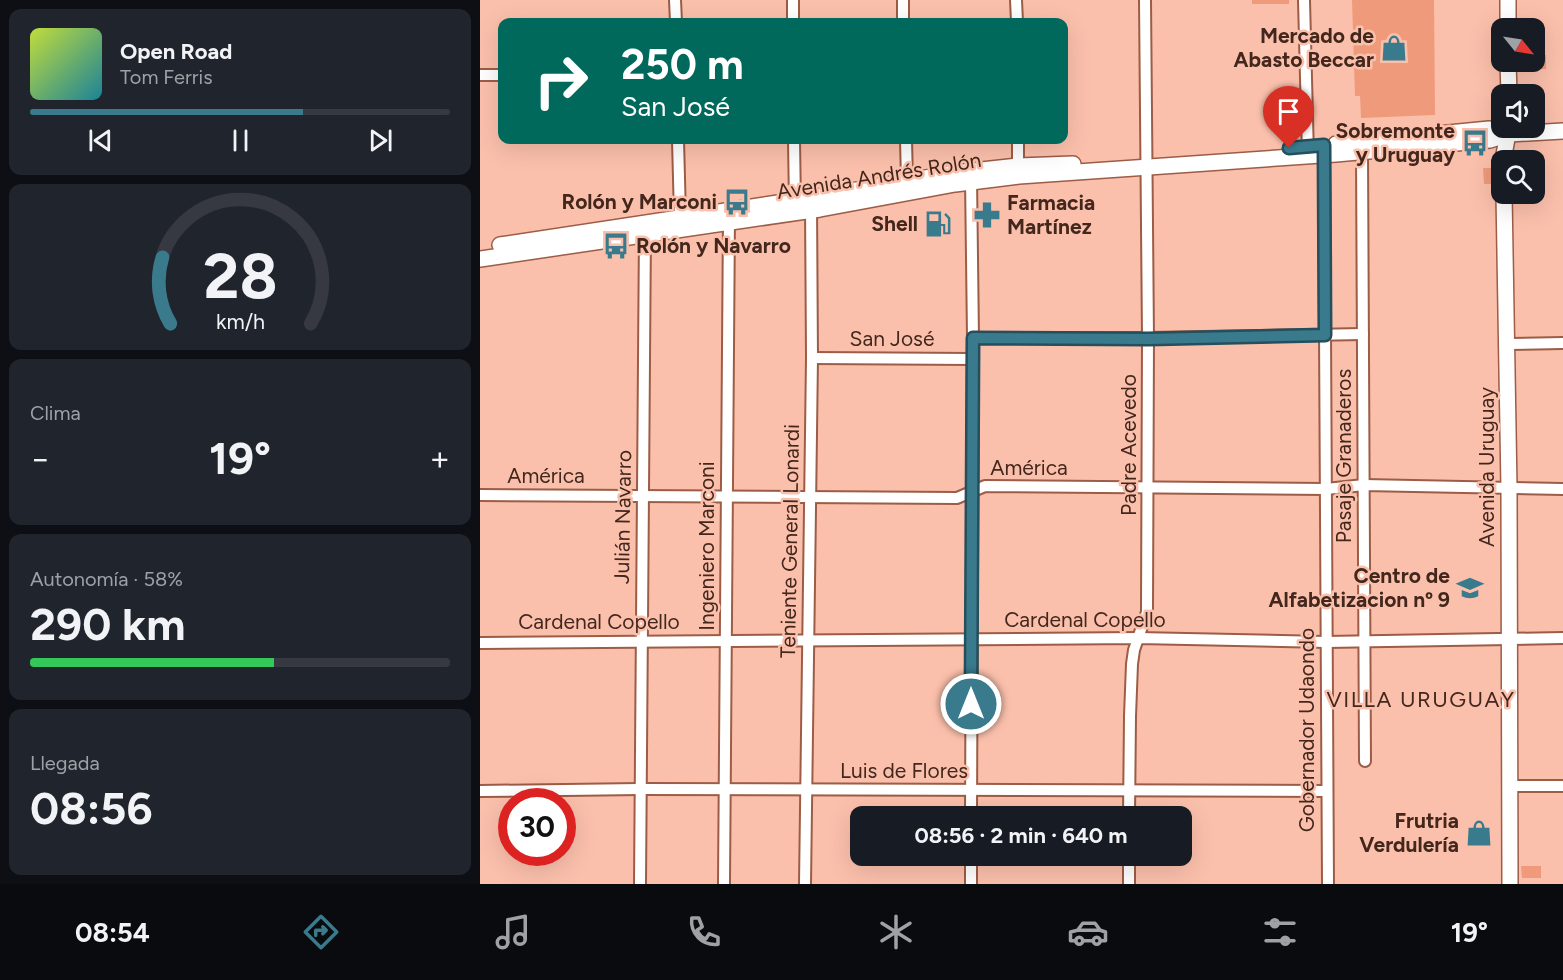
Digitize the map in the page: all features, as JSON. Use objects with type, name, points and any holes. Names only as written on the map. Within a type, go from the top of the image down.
[{"type":"main road","points":[[1508,0],[1508,18]]},
{"type":"main road","name":"Avenida Andrés Rolón","points":[[811,204],[907,180],[1316,150],[1491,129]]},
{"type":"main road","points":[[1545,130],[1563,130]]},
{"type":"main road","name":"Avenida Andrés Rolón","points":[[1316,150],[1362,152],[1494,138]]},
{"type":"main road","name":"Avenida Andrés Rolón","points":[[480,249],[811,204],[971,176]]},
{"type":"main road","name":"Avenida Uruguay","points":[[1504,204],[1508,344],[1510,884]]},
{"type":"main road","name":"Avenida Andrés Rolón","points":[[480,259],[645,228],[680,217],[729,215]]},
{"type":"street","points":[[675,0],[676,18]]},
{"type":"street","points":[[793,0],[793,18]]},
{"type":"street","points":[[903,0],[903,18]]},
{"type":"street","points":[[1016,0],[1017,18]]},
{"type":"street","name":"Padre Acevedo","points":[[1129,806],[1131,674],[1134,650],[1147,612],[1149,488],[1145,0]]},
{"type":"street","name":"Gobernador Udaondo","points":[[1304,0],[1316,150],[1325,335],[1328,884]]},
{"type":"street","points":[[480,75],[498,75]]},
{"type":"street","points":[[678,144],[680,217]]},
{"type":"street","points":[[794,144],[795,206]]},
{"type":"street","points":[[906,144],[907,180]]},
{"type":"street","points":[[1018,144],[1018,171]]},
{"type":"street","name":"Pasaje Granaderos","points":[[1362,152],[1365,761]]},
{"type":"street","points":[[971,176],[973,338],[971,806]]},
{"type":"street","name":"Teniente General Lonardi","points":[[806,884],[812,358],[811,204]]},
{"type":"street","name":"Ingeniero Marconi","points":[[724,884],[729,215]]},
{"type":"street","name":"Julián Navarro","points":[[640,884],[645,228]]},
{"type":"street","points":[[973,338],[1148,339],[1363,334]]},
{"type":"street","points":[[1508,344],[1563,343]]},
{"type":"street","name":"San José","points":[[812,358],[972,359]]},
{"type":"street","name":"América","points":[[480,495],[957,498],[986,486],[1326,489],[1364,485],[1563,489]]},
{"type":"street","name":"Cardenal Copello","points":[[480,643],[1138,638],[1326,642],[1563,638]]},
{"type":"street","points":[[1510,786],[1563,786]]},
{"type":"street","name":"Luis de Flores","points":[[480,791],[640,789],[1327,791]]},
{"type":"street","points":[[971,866],[971,884]]},
{"type":"street","points":[[1129,866],[1129,884]]},
{"type":"building","points":[[1252,0],[1289,0],[1289,4],[1252,4]]},
{"type":"building","name":"Mercado de Abasto Beccar","points":[[1352,0],[1434,0],[1435,115],[1361,118],[1360,96],[1355,96]]},
{"type":"building","points":[[1276,106],[1293,106],[1294,121],[1281,122],[1282,134],[1276,134]]},
{"type":"building","points":[[1483,168],[1491,168],[1491,184],[1484,184]]},
{"type":"building","name":"Frutria Verdulería","points":[[1470,827],[1489,827],[1489,839],[1470,839]]},
{"type":"building","points":[[1521,866],[1541,866],[1541,878],[1522,878]]},
{"type":"place","name":"Mercado de Abasto Beccar","points":[[1394,48]]},
{"type":"place","name":"Sobremonte y Uruguay","points":[[1475,143]]},
{"type":"place","name":"Rolón y Marconi","points":[[737,202]]},
{"type":"place","name":"Farmacia Martínez","points":[[987,215]]},
{"type":"place","name":"Shell","points":[[938,224]]},
{"type":"place","name":"Rolón y Navarro","points":[[616,246]]},
{"type":"place","name":"Centro de Alfabetizacion nº 9","points":[[1470,588]]},
{"type":"place","name":"Frutria Verdulería","points":[[1479,833]]},
{"type":"district","name":"VILLA URUGUAY","points":[[1421,699]]},
{"type":"route","points":[[971,704],[973,338],[1148,339],[1325,335],[1324,145],[1289,148]]}]
